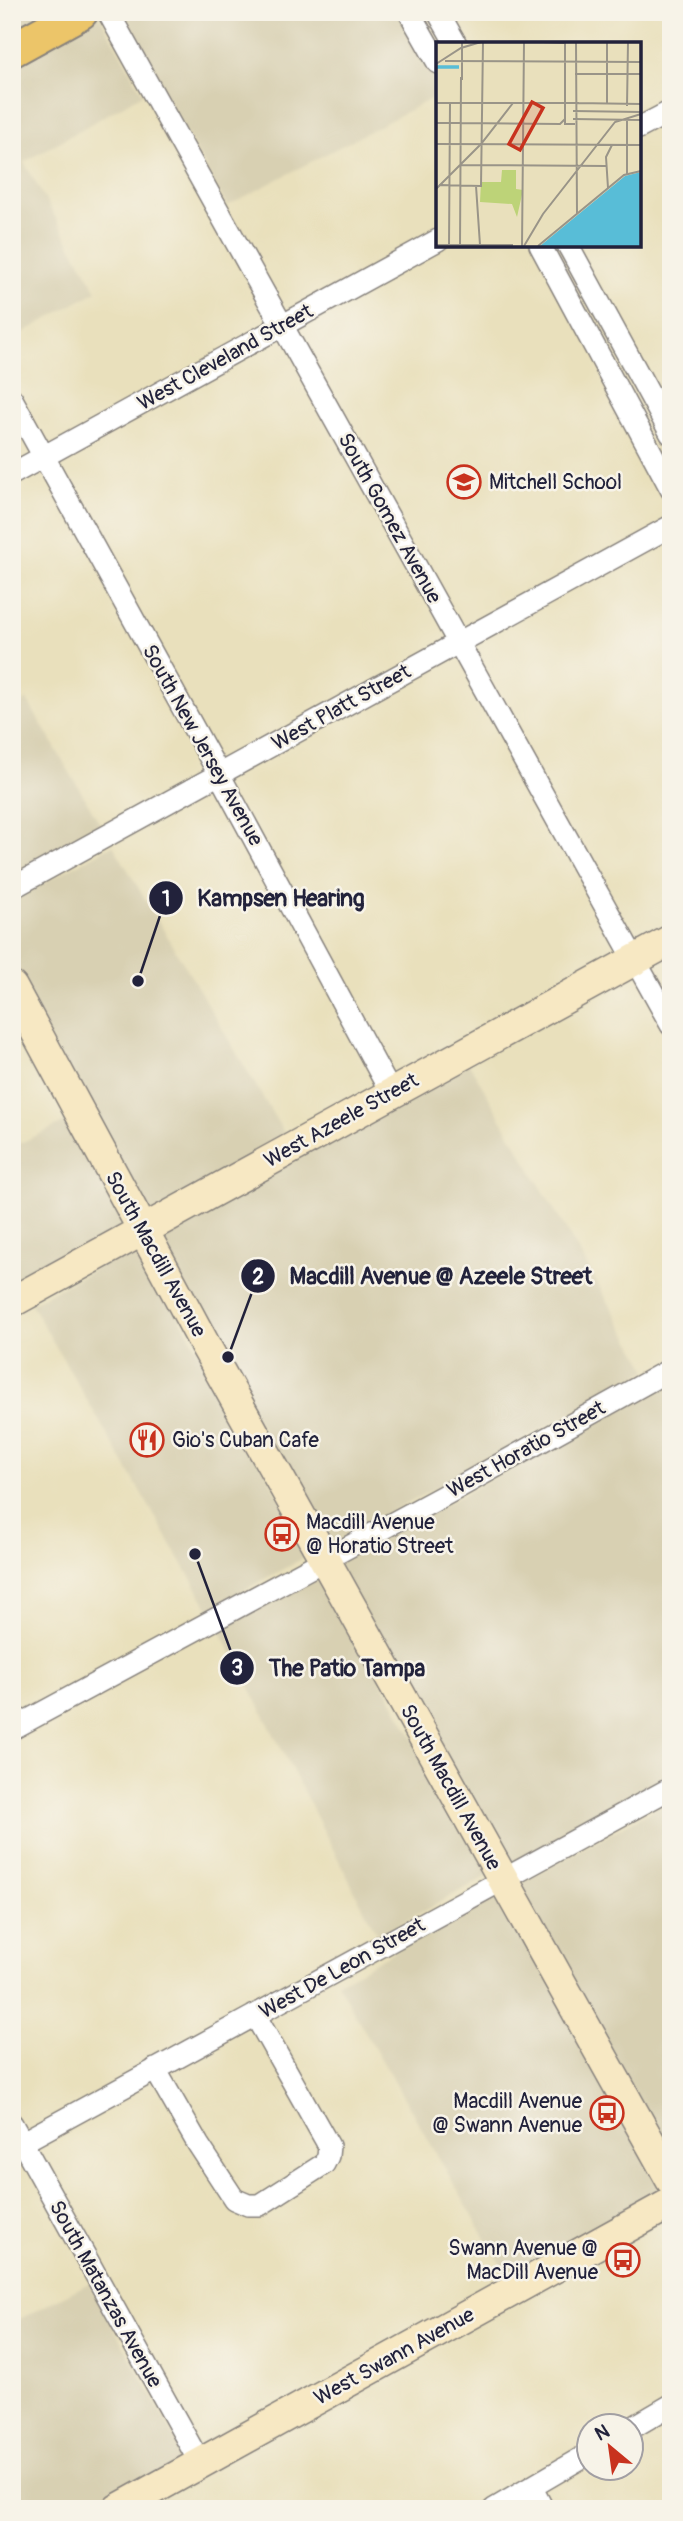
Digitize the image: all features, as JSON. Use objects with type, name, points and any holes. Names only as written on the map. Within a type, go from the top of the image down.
[{"type":"main road","points":[[12,50],[81,12]]},
{"type":"street","name":"South Gomez Avenue","points":[[108,12],[671,1025]]},
{"type":"street","points":[[410,12],[436,59]]},
{"type":"street","points":[[438,12],[455,42]]},
{"type":"street","points":[[641,127],[671,111]]},
{"type":"street","name":"West Cleveland Street","points":[[12,474],[436,241]]},
{"type":"street","points":[[541,247],[671,489]]},
{"type":"street","points":[[569,247],[671,434]]},
{"type":"street","name":"South New Jersey Avenue","points":[[12,399],[391,1093]]},
{"type":"street","name":"West Platt Street","points":[[12,888],[671,526]]},
{"type":"street","name":"West Azeele Street","points":[[12,1302],[671,940]]},
{"type":"street","name":"South Macdill Avenue","points":[[12,987],[142,1231],[671,2180]]},
{"type":"street","name":"West Horatio Street","points":[[12,1729],[454,1490],[671,1369]]},
{"type":"street","name":"West De Leon Street","points":[[16,2138],[155,2069],[671,1788]]},
{"type":"street","points":[[155,2069],[198,2144],[234,2199],[248,2205],[260,2204],[324,2164],[329,2146],[255,2015]]},
{"type":"street","name":"South Matanzas Avenue","points":[[16,2138],[201,2463]]},
{"type":"street","name":"West Swann Avenue","points":[[118,2509],[671,2203]]},
{"type":"street","points":[[644,2421],[671,2405]]},
{"type":"street","points":[[494,2509],[574,2464]]},
{"type":"street","points":[[532,2488],[543,2509]]},
{"type":"shaded area","points":[[23,12],[59,12],[12,38],[12,18]]},
{"type":"shaded area","points":[[119,12],[399,12],[436,78],[436,96],[227,206]]},
{"type":"shaded area","points":[[99,15],[143,94],[24,162],[97,291],[12,339],[12,62]]},
{"type":"shaded area","points":[[27,700],[102,827],[12,876],[12,708]]},
{"type":"shaded area","points":[[113,845],[287,1138],[145,1217],[12,967],[12,900]]},
{"type":"shaded area","points":[[468,1062],[648,1370],[449,1481],[327,1545],[155,1235]]},
{"type":"shaded area","points":[[72,1119],[129,1226],[21,1285],[12,1270],[12,1147]]},
{"type":"shaded area","points":[[139,1244],[311,1554],[209,1609],[31,1304]]},
{"type":"shaded area","points":[[671,1381],[671,1777],[506,1866],[337,1563]]},
{"type":"shaded area","points":[[321,1572],[489,1875],[378,1936],[219,1628]]},
{"type":"shaded area","points":[[671,1800],[671,2161],[516,1885]]},
{"type":"shaded area","points":[[500,1894],[667,2193],[510,2280],[337,1983]]},
{"type":"shaded area","points":[[89,2283],[187,2459],[96,2509],[12,2509],[12,2323]]},
{"type":"place","name":"Mitchell School","points":[[464,482]]},
{"type":"place","name":"Kampsen Hearing","points":[[138,981]]},
{"type":"place","name":"Macdill Avenue @ Azeele Street","points":[[228,1357]]},
{"type":"place","name":"Gio's Cuban Cafe","points":[[147,1440]]},
{"type":"place","name":"Macdill Avenue @ Horatio Street","points":[[282,1534]]},
{"type":"place","name":"The Patio Tampa","points":[[195,1554]]},
{"type":"place","name":"Macdill Avenue @ Swann Avenue","points":[[607,2113]]},
{"type":"place","name":"Swann Avenue @ MacDill Avenue","points":[[623,2260]]}]
